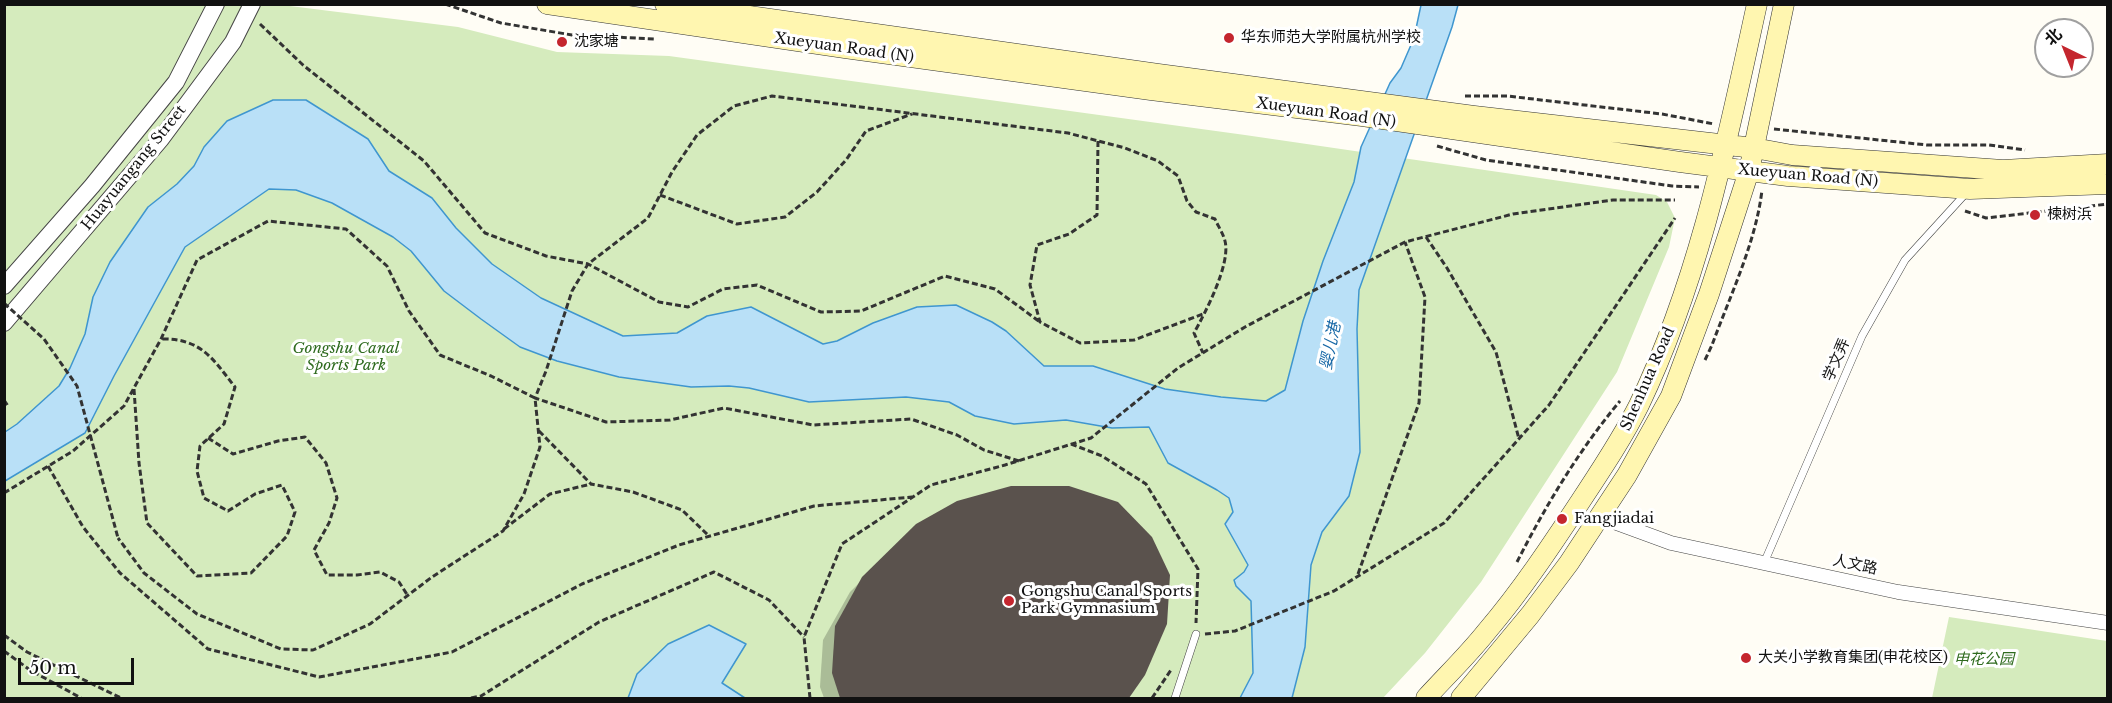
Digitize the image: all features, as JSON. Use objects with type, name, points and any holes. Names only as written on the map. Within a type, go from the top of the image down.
[{"type":"main road","name":"Xueyuan Road (N)","points":[[547,4],[1139,89],[1474,116],[1754,148],[1792,155],[2003,170],[2108,164]]},
{"type":"main road","name":"Xueyuan Road (N)","points":[[665,4],[717,8],[1158,74],[1364,108],[1429,127],[1720,168],[1788,176],[1970,189],[2108,184]]},
{"type":"main road","name":"Shenhua Road","points":[[1426,699],[1488,631],[1550,547],[1614,451],[1639,406],[1682,300],[1701,243],[1726,146],[1757,4]]},
{"type":"main road","name":"Shenhua Road","points":[[1461,699],[1530,615],[1600,517],[1671,396],[1709,294],[1749,171],[1784,4]]},
{"type":"street","name":"Huayuangang Street","points":[[4,286],[92,186],[176,82],[216,4]]},
{"type":"street","name":"Huayuangang Street","points":[[4,323],[161,139],[233,42],[250,9]]},
{"type":"street","name":"人文路","points":[[1600,517],[1671,543],[1898,592],[2108,623]]},
{"type":"lane","name":"学文弄","points":[[1764,563],[1862,336],[1905,260],[1970,189]]},
{"type":"lane","points":[[1174,699],[1196,634]]},
{"type":"path","points":[[250,9],[303,65],[424,160],[485,233],[546,256],[588,264],[659,302],[688,307],[723,290],[757,285],[821,312],[861,311],[945,276],[996,289],[1040,322],[1080,343],[1134,340],[1205,313]]},
{"type":"path","points":[[503,531],[524,494],[540,447],[535,398],[572,291],[588,264],[648,218],[672,172],[697,135],[734,106],[772,96],[1068,132],[1125,148],[1158,161],[1178,176],[1187,201],[1196,212],[1215,219],[1226,242],[1222,270],[1205,313],[1194,333],[1203,353]]},
{"type":"path","points":[[660,195],[737,224],[785,217],[817,192],[846,160],[866,131],[914,113]]},
{"type":"path","points":[[1040,322],[1030,285],[1037,245],[1069,234],[1097,215],[1098,141]]},
{"type":"path","points":[[810,699],[804,637],[843,544],[931,485],[1091,438],[1178,368],[1245,327],[1406,242],[1513,214],[1612,200],[1675,200]]},
{"type":"path","points":[[1070,444],[1102,456],[1146,484],[1198,568],[1196,634],[1235,631],[1334,591],[1444,523],[1549,405],[1675,218]]},
{"type":"path","points":[[4,493],[73,451],[124,406],[161,339],[197,260],[268,221],[346,230],[387,266],[409,311],[440,354],[535,398],[606,422],[670,420],[724,408],[813,425],[911,419],[957,435],[984,450],[1019,461]]},
{"type":"path","points":[[1426,237],[1447,268],[1496,352],[1519,439]]},
{"type":"path","points":[[1358,576],[1419,403],[1425,297],[1406,242]]},
{"type":"path","points":[[4,303],[44,339],[77,386],[118,538],[144,573],[197,614],[281,649],[313,650],[370,624],[503,531],[550,494],[591,484],[633,492],[682,510],[710,537]]},
{"type":"path","points":[[134,388],[139,463],[147,523],[197,576],[251,573],[287,536],[295,512],[282,485],[255,494],[228,511],[204,498],[197,471],[200,446],[224,424],[235,387],[207,351],[177,338],[161,339]]},
{"type":"path","points":[[4,400],[8,406]]},
{"type":"path","points":[[1515,566],[1539,519],[1596,429],[1620,401]]},
{"type":"path","points":[[538,430],[591,484]]},
{"type":"path","points":[[208,438],[233,454],[278,441],[305,437],[326,463],[337,498],[329,523],[314,550],[327,575],[380,572],[399,582],[408,596]]},
{"type":"path","points":[[48,466],[83,528],[120,573],[208,649],[319,677],[452,652],[582,584],[679,545],[814,506],[915,497]]},
{"type":"path","points":[[471,699],[481,696],[599,622],[714,572],[769,600],[804,637]]},
{"type":"path","points":[[4,635],[27,652],[121,699]]},
{"type":"path","points":[[4,651],[30,670],[81,699]]},
{"type":"path","points":[[1152,699],[1177,661]]},
{"type":"green space","name":"Gongshu Canal Sports Park","points":[[274,4],[458,27],[557,52],[669,56],[1245,135],[1656,195],[1667,202],[1675,218],[1669,247],[1617,372],[1481,582],[1425,653],[1383,698],[5,698],[4,5]]},
{"type":"green space","name":"申花公园","points":[[1949,617],[2107,641],[2107,698],[1932,698]]},
{"type":"water","name":"婴儿港","points":[[1421,5],[1458,5],[1359,290],[1357,329],[1360,452],[1349,496],[1322,532],[1311,565],[1305,647],[1292,698],[1240,698],[1253,673],[1251,601],[1236,586],[1234,580],[1244,572],[1248,565],[1225,524],[1233,512],[1229,498],[1168,463],[1149,427],[1112,428],[1066,420],[1014,424],[975,416],[949,402],[906,397],[809,402],[749,388],[691,387],[619,377],[557,361],[520,347],[481,319],[444,291],[411,251],[393,237],[332,203],[296,190],[269,189],[185,247],[85,433],[5,481],[5,432],[59,386],[85,334],[93,297],[110,262],[148,207],[177,184],[194,166],[204,147],[227,121],[273,100],[306,100],[368,139],[389,171],[432,198],[456,228],[492,264],[541,298],[623,336],[677,333],[707,316],[751,307],[823,344],[837,341],[873,323],[917,307],[956,305],[1006,331],[1044,366],[1093,366],[1165,389],[1266,401],[1285,390],[1303,321],[1323,261],[1354,182],[1361,147],[1390,83],[1401,68],[1414,38]]},
{"type":"water","points":[[709,625],[746,644],[722,683],[745,698],[628,698],[637,674],[668,644]]},
{"type":"building","name":"Gongshu Canal Sports Park Gymnasium","points":[[1011,486],[1069,486],[1118,502],[1152,537],[1170,575],[1167,624],[1145,675],[1129,698],[840,698],[832,673],[835,626],[862,577],[916,524],[957,501]]},
{"type":"place","name":"华东师范大学附属杭州学校","points":[[1229,38]]},
{"type":"place","name":"沈家塘","points":[[562,42]]},
{"type":"place","name":"楝树浜","points":[[2035,215]]},
{"type":"place","name":"Fangjiadai","points":[[1562,519]]},
{"type":"place","name":"Gongshu Canal Sports Park Gymnasium","points":[[1009,601]]},
{"type":"place","name":"大关小学教育集团(申花校区)","points":[[1746,658]]}]
